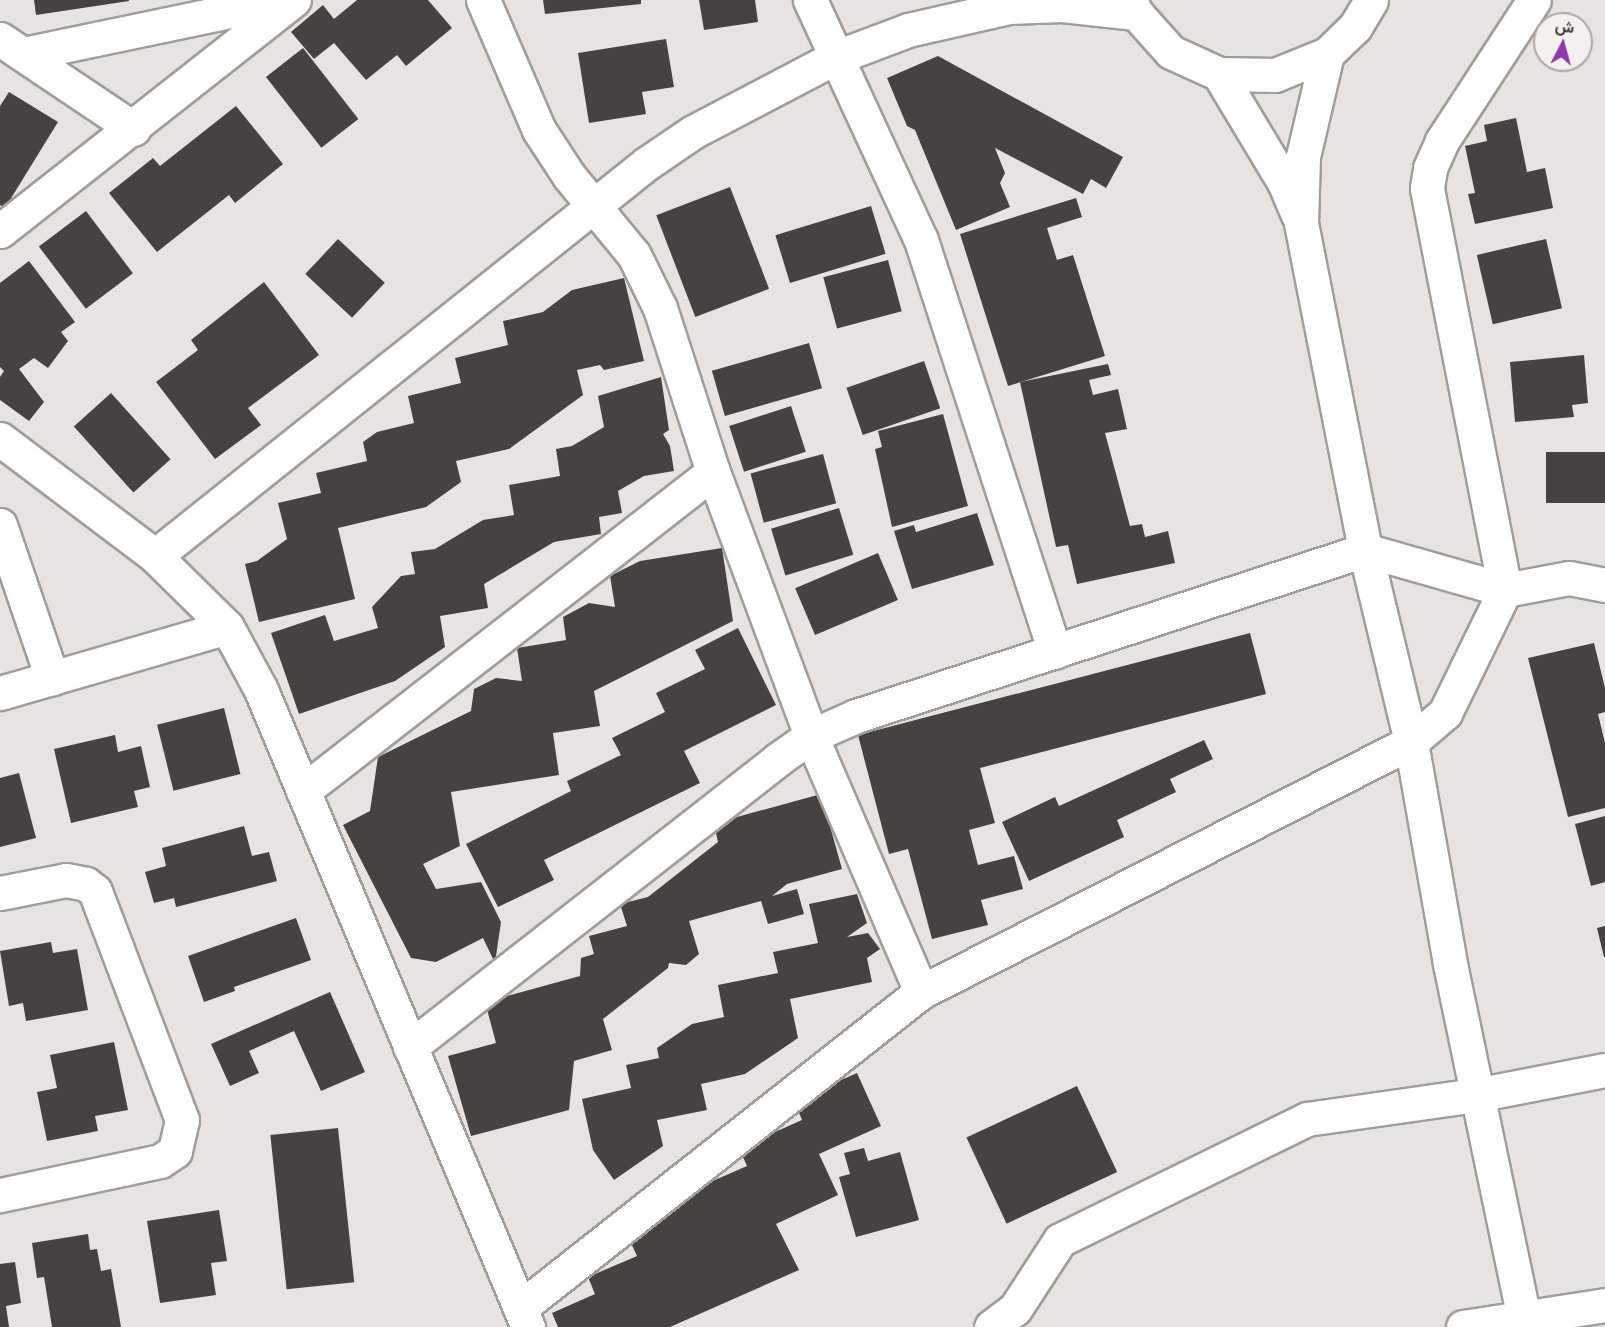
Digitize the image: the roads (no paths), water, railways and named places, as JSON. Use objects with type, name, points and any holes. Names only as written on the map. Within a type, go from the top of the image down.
[{"type":"street","points":[[12,47],[283,0]]},
{"type":"street","points":[[0,231],[134,129],[294,0]]},
{"type":"street","points":[[483,0],[539,130],[634,255],[660,308],[713,472],[811,736],[921,992]]},
{"type":"street","points":[[810,0],[834,58],[904,196],[921,240],[1055,652]]},
{"type":"street","points":[[908,30],[920,0]]},
{"type":"street","points":[[155,556],[646,164],[693,132],[834,58],[908,30],[1015,4],[1133,7],[1171,52],[1219,74],[1275,75],[1327,54],[1355,27],[1371,0]]},
{"type":"street","points":[[0,439],[155,556],[227,627],[261,690],[524,1318],[921,992],[1411,742],[1445,713],[1505,590],[1427,188],[1430,168],[1442,141],[1534,0]]},
{"type":"street","points":[[12,47],[134,129]]},
{"type":"street","points":[[1301,223],[1303,156],[1327,54]]},
{"type":"street","points":[[1219,74],[1284,182],[1301,223],[1365,550],[1411,742],[1476,1095],[1524,1317]]},
{"type":"street","points":[[303,791],[713,472]]},
{"type":"street","points":[[0,525],[52,678]]},
{"type":"street","points":[[410,1047],[811,736],[856,716],[1365,550],[1505,590],[1569,578],[1605,585]]},
{"type":"street","points":[[0,693],[227,627]]},
{"type":"street","points":[[0,893],[66,880],[86,884],[95,891],[182,1120],[175,1151],[160,1161],[0,1195]]},
{"type":"street","points":[[992,1327],[1016,1309],[1060,1240],[1307,1119],[1476,1095],[1605,1070]]},
{"type":"street","points":[[1463,1327],[1605,1305]]}]
